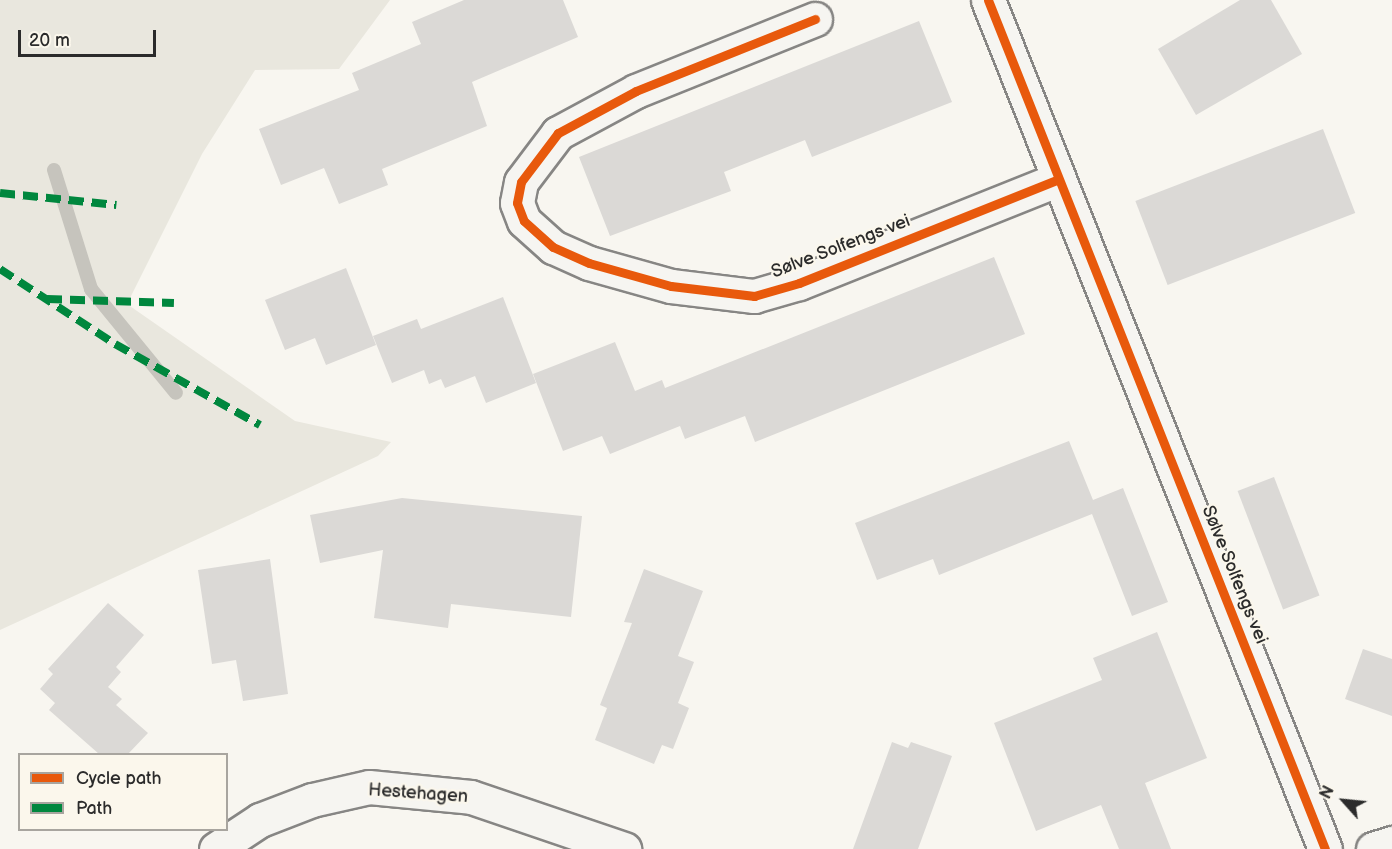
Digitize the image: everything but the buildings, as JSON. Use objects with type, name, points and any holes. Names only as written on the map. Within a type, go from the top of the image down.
[{"type":"street","name":"Sølve Solfengs vei","points":[[988,0],[1057,180],[1325,849]]},
{"type":"street","name":"Sølve Solfengs vei","points":[[815,19],[627,95],[558,133],[521,182],[517,203],[524,221],[553,248],[589,263],[671,286],[754,296],[799,284],[1057,180]]},
{"type":"street","name":"Hestehagen","points":[[216,849],[260,820],[312,800],[369,787],[471,797],[624,849]]},
{"type":"street","points":[[1373,849],[1392,843]]},
{"type":"shaded area","points":[[0,0],[390,0],[339,69],[255,70],[202,154],[127,304],[295,421],[391,442],[378,456],[0,630]]},
{"type":"waterway","points":[[54,170],[91,289],[176,393]]},
{"type":"marked path","points":[[0,193],[116,205]]},
{"type":"marked path","points":[[0,269],[115,344],[260,425]]},
{"type":"marked path","points":[[47,299],[174,303]]},
{"type":"cycle path","points":[[988,0],[1325,849]]},
{"type":"cycle path","points":[[815,19],[636,91],[558,133],[521,182],[517,203],[524,221],[553,247],[589,263],[671,286],[754,296],[799,283],[1057,180]]}]
